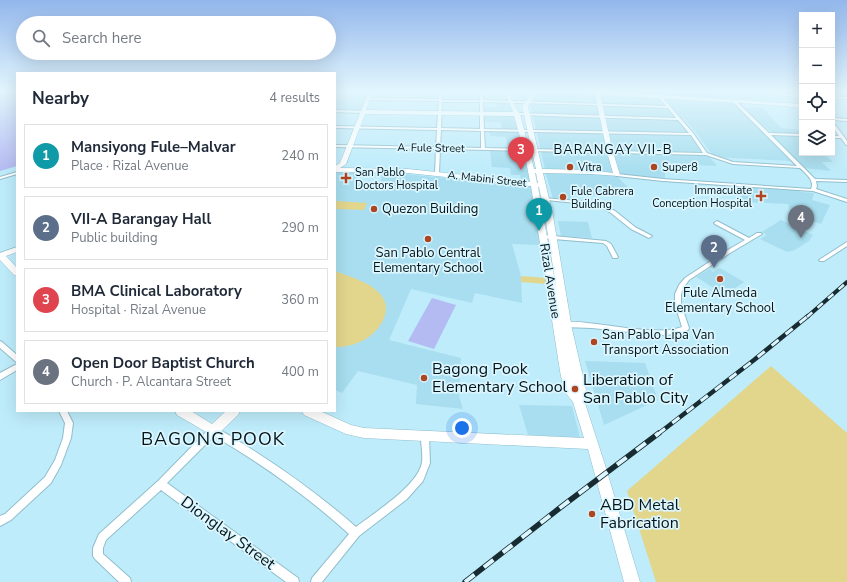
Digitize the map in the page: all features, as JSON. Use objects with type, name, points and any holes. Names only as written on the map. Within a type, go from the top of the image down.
[{"type":"street","points":[[336,168],[343,164],[361,118]]},
{"type":"street","points":[[437,174],[440,118]]},
{"type":"street","points":[[481,118],[483,149]]},
{"type":"street","name":"Rizal Avenue","points":[[518,118],[521,130],[531,150],[545,215],[553,238],[550,287],[570,391],[578,400],[602,475],[632,582]]},
{"type":"street","name":"Rizal Avenue","points":[[528,118],[531,130],[531,150]]},
{"type":"street","points":[[603,118],[610,152],[617,175]]},
{"type":"street","points":[[647,118],[679,119],[706,154]]},
{"type":"street","points":[[752,118],[814,180],[815,186],[813,190]]},
{"type":"street","points":[[835,119],[847,120]]},
{"type":"street","points":[[336,127],[692,134]]},
{"type":"street","points":[[835,127],[847,144]]},
{"type":"street","points":[[769,134],[799,136]]},
{"type":"street","points":[[835,137],[842,137]]},
{"type":"street","name":"A. Fule Street","points":[[336,146],[706,154],[733,163],[800,167]]},
{"type":"street","points":[[343,164],[351,169]]},
{"type":"street","name":"A. Mabini Street","points":[[336,169],[387,170],[539,185]]},
{"type":"street","points":[[536,171],[591,172],[663,180],[813,190],[847,201]]},
{"type":"street","points":[[0,178],[16,173]]},
{"type":"street","points":[[814,180],[847,181]]},
{"type":"street","name":"Rizal Avenue","points":[[539,185],[546,199],[543,237],[561,288],[566,324],[580,390],[578,400]]},
{"type":"street","points":[[546,199],[598,204],[613,212],[633,228],[649,236]]},
{"type":"street","points":[[717,223],[749,240]]},
{"type":"street","points":[[557,328],[566,324],[661,332],[682,331],[686,328],[678,304],[678,294],[681,286],[687,279],[759,234]]},
{"type":"street","points":[[543,237],[604,242],[609,245],[614,257]]},
{"type":"street","points":[[822,260],[847,244]]},
{"type":"street","points":[[16,249],[0,256],[16,272]]},
{"type":"street","points":[[550,287],[561,288]]},
{"type":"street","points":[[0,344],[16,359]]},
{"type":"street","points":[[0,377],[16,368]]},
{"type":"street","points":[[0,521],[13,512],[48,480],[58,462],[67,438],[69,423],[64,412]]},
{"type":"street","points":[[183,412],[244,449],[315,497],[356,533]]},
{"type":"street","points":[[126,582],[98,556],[98,548],[102,537],[161,484],[233,412]]},
{"type":"street","points":[[310,412],[350,430],[425,437],[591,444]]},
{"type":"street","points":[[316,582],[356,533],[404,496],[420,478],[426,463],[425,437]]},
{"type":"street","name":"Dionglay Street","points":[[161,484],[294,582]]},
{"type":"shaded area","points":[[0,118],[16,118],[16,166],[0,171]]},
{"type":"shaded area","points":[[484,118],[515,118],[520,132],[531,182],[521,181],[520,175],[511,175],[510,168],[492,167],[490,150],[509,151],[506,137],[490,136],[489,130],[502,131],[501,122],[485,122]]},
{"type":"shaded area","points":[[533,118],[602,118],[613,173],[629,188],[614,187],[618,197],[574,194],[574,200],[553,199]]},
{"type":"shaded area","points":[[606,118],[677,118],[717,166],[673,164],[665,168],[665,179],[621,175],[613,154]]},
{"type":"shaded area","points":[[683,118],[749,118],[791,161],[714,157],[694,130]]},
{"type":"shaded area","points":[[755,118],[772,118],[781,128],[799,130],[799,135],[774,134]]},
{"type":"shaded area","points":[[771,136],[799,137],[799,156],[826,156],[833,162],[822,162],[831,171],[804,168]]},
{"type":"shaded area","points":[[359,171],[357,184],[381,181],[382,172],[532,186],[533,206],[541,245],[512,244],[521,276],[522,303],[475,293],[472,303],[411,289],[389,340],[461,358],[459,396],[463,409],[416,404],[417,385],[358,371],[342,393],[336,390],[336,172]]},
{"type":"shaded area","points":[[735,187],[799,190],[801,192],[814,193],[812,200],[830,205],[821,224],[791,214],[788,204],[745,202]]},
{"type":"shaded area","points":[[336,201],[367,203],[364,210],[336,209]]},
{"type":"shaded area","points":[[781,220],[813,235],[809,241],[795,250],[787,252],[760,239],[767,235],[762,232]]},
{"type":"shaded area","points":[[558,221],[588,222],[592,238],[561,236]]},
{"type":"shaded area","name":"Fule Almeda Elementary School","points":[[720,268],[744,282],[725,295],[696,277],[709,269],[713,272]]},
{"type":"shaded area","points":[[336,271],[368,284],[379,293],[386,304],[386,311],[382,323],[373,334],[362,341],[342,347],[336,347]]},
{"type":"shaded area","points":[[521,276],[546,278],[546,284],[521,282]]},
{"type":"shaded area","points":[[432,298],[456,305],[434,349],[408,341]]},
{"type":"shaded area","points":[[585,361],[645,363],[658,400],[604,425]]},
{"type":"shaded area","points":[[771,366],[847,433],[847,582],[656,582],[627,491]]},
{"type":"shaded area","points":[[519,405],[572,406],[580,438],[528,435]]},
{"type":"railway","points":[[807,317],[847,282]]},
{"type":"railway","points":[[658,434],[808,316]]},
{"type":"railway","points":[[465,582],[659,433]]},
{"type":"place","name":"Vitra","points":[[570,167]]},
{"type":"place","name":"Super8","points":[[654,167]]},
{"type":"place","name":"BMA Clinical Laboratory","points":[[521,170]]},
{"type":"place","name":"San Pablo Doctors Hospital","points":[[346,178]]},
{"type":"place","name":"Immaculate Conception Hospital","points":[[761,196]]},
{"type":"place","name":"Fule Cabrera Building","points":[[563,197]]},
{"type":"place","name":"Quezon Building","points":[[374,209]]},
{"type":"place","name":"Mansiyong Fule–Malvar","points":[[539,231]]},
{"type":"place","name":"Open Door Baptist Church","points":[[801,238]]},
{"type":"place","name":"San Pablo Central Elementary School","points":[[428,239]]},
{"type":"place","name":"VII-A Barangay Hall","points":[[714,268]]},
{"type":"place","name":"Fule Almeda Elementary School","points":[[720,279]]},
{"type":"place","name":"San Pablo Lipa Van Transport Association","points":[[594,342]]},
{"type":"place","name":"Bagong Pook Elementary School","points":[[424,378]]},
{"type":"place","name":"Liberation of San Pablo City","points":[[575,389]]},
{"type":"place","name":"ABD Metal Fabrication","points":[[592,514]]},
{"type":"district","name":"BARANGAY VII-B","points":[[613,150]]},
{"type":"district","name":"BAGONG POOK","points":[[213,439]]}]
